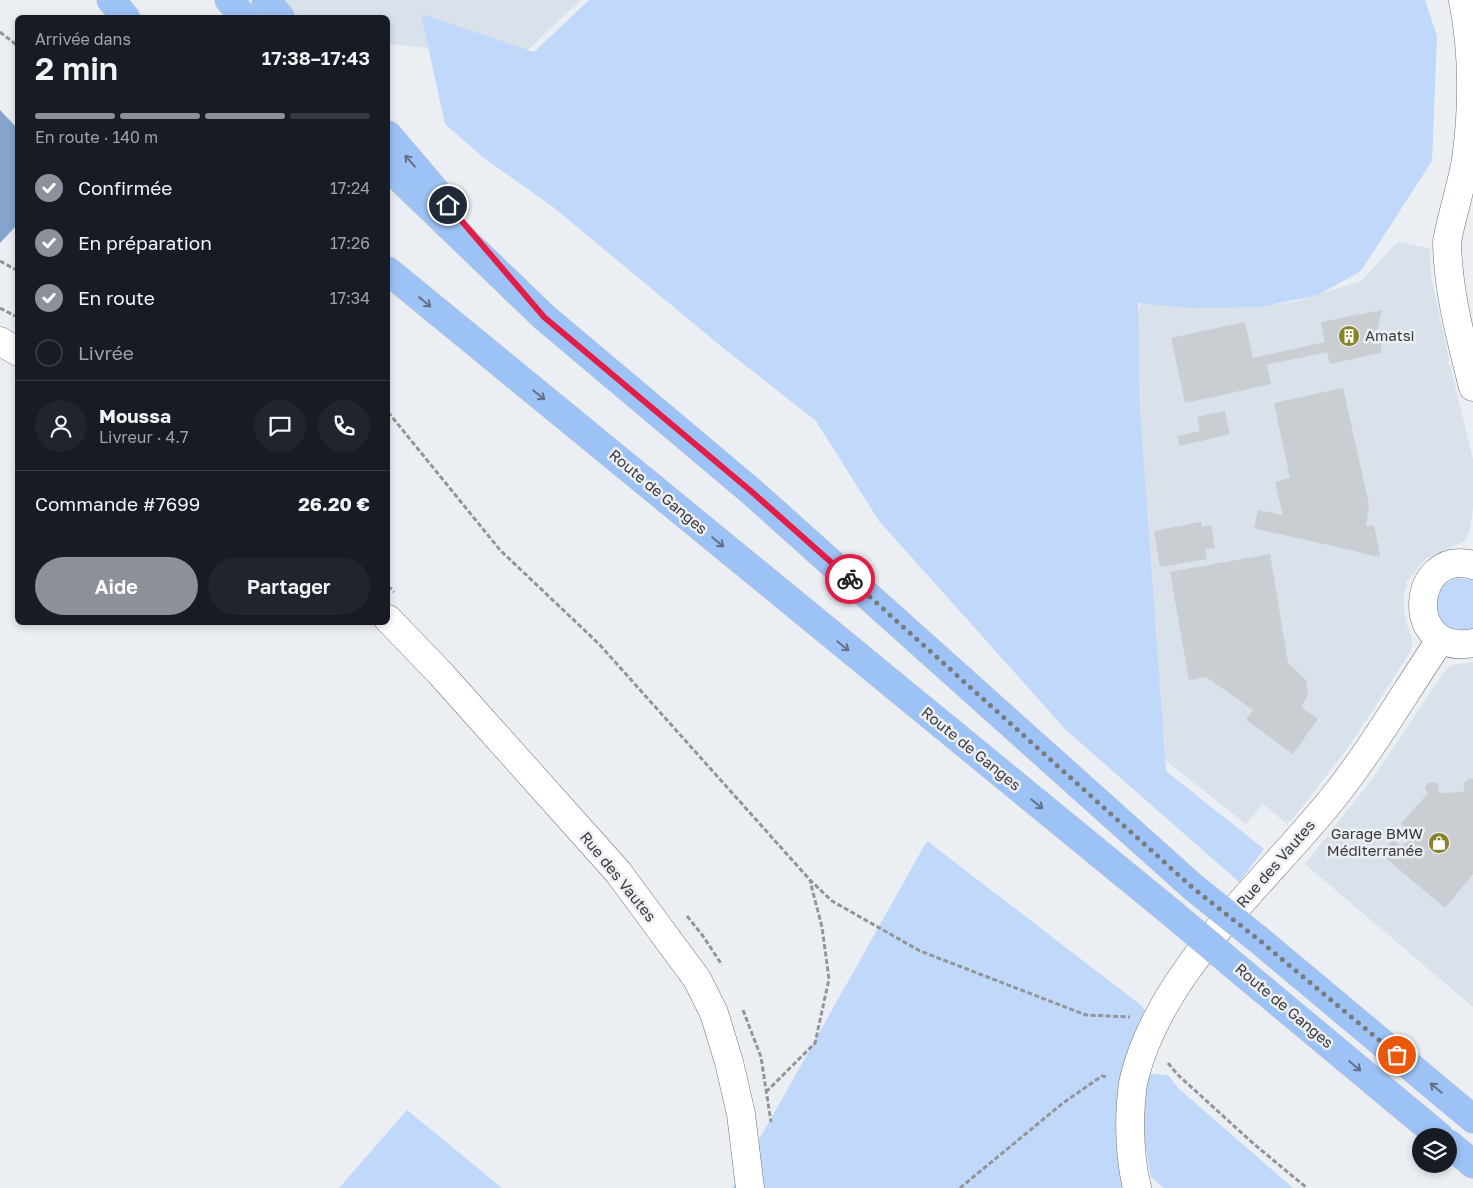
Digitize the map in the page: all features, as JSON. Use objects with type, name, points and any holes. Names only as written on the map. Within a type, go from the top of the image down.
[{"type":"main road","points":[[111,0],[124,15]]},
{"type":"main road","points":[[229,0],[242,15]]},
{"type":"main road","points":[[266,0],[278,15]]},
{"type":"main road","points":[[390,137],[544,317]]},
{"type":"main road","points":[[390,169],[544,317],[752,492],[1193,888],[1259,940],[1473,1119]]},
{"type":"main road","name":"Route de Ganges","points":[[390,273],[620,460],[767,584],[1173,914],[1429,1128]]},
{"type":"main road","points":[[1457,1151],[1473,1164]]},
{"type":"street","points":[[1463,0],[1472,63],[1470,121],[1466,160],[1447,242],[1447,255],[1450,293],[1473,387]]},
{"type":"street","points":[[0,341],[15,350]]},
{"type":"street","points":[[1473,566],[1459,564],[1440,570],[1426,586],[1422,600],[1423,615],[1427,624],[1441,639],[1452,643],[1473,643]]},
{"type":"street","name":"Rue des Vautes","points":[[390,621],[442,674],[618,872],[697,979],[714,1013],[729,1062],[741,1114],[750,1188]]},
{"type":"street","name":"Rue des Vautes","points":[[1137,1188],[1132,1166],[1129,1135],[1133,1080],[1148,1036],[1185,974],[1222,926],[1313,823],[1342,787],[1441,639]]},
{"type":"path","points":[[0,32],[15,44]]},
{"type":"path","points":[[0,261],[15,269]]},
{"type":"path","points":[[0,308],[15,316]]},
{"type":"path","points":[[390,414],[500,550],[599,644],[810,880],[832,901],[920,951],[1086,1015],[1135,1017],[1164,1059],[1178,1075],[1255,1146],[1307,1188]]},
{"type":"path","points":[[766,1092],[815,1043],[829,979],[822,927],[810,880]]},
{"type":"path","points":[[960,1188],[1063,1103],[1102,1076],[1133,1080]]},
{"type":"shaded area","points":[[283,0],[581,0],[521,56],[390,44],[390,15],[297,15]]},
{"type":"shaded area","points":[[589,0],[1425,0],[1437,36],[1432,161],[1361,271],[1318,295],[1261,307],[1191,308],[1138,303],[1140,410],[1166,771],[1264,849],[1239,882],[1066,730],[879,521],[816,421],[722,347],[553,207],[484,158],[445,124],[421,14],[534,52]]},
{"type":"shaded area","points":[[0,110],[15,126],[15,227],[0,243]]},
{"type":"shaded area","points":[[1398,242],[1428,248],[1430,251],[1431,276],[1449,360],[1447,363],[1450,365],[1473,460],[1473,507],[1470,530],[1465,541],[1426,559],[1406,581],[1404,609],[1406,623],[1413,642],[1410,652],[1344,753],[1291,821],[1287,821],[1288,825],[1263,804],[1246,824],[1165,760],[1130,339],[1143,296],[1277,304],[1294,302],[1361,281]]},
{"type":"shaded area","points":[[1457,578],[1473,580],[1473,629],[1470,630],[1451,629],[1439,619],[1436,611],[1438,595],[1442,588]]},
{"type":"shaded area","points":[[1472,662],[1473,1007],[1305,864],[1373,778],[1444,672],[1451,665]]},
{"type":"shaded area","points":[[927,841],[1142,1006],[1153,1025],[1144,1048],[1137,1188],[732,1188]]},
{"type":"shaded area","points":[[1150,1074],[1168,1075],[1178,1088],[1293,1188],[1164,1188],[1151,1177],[1143,1133],[1144,1096]]},
{"type":"shaded area","points":[[407,1110],[502,1188],[339,1188]]},
{"type":"building","points":[[1382,310],[1377,331],[1374,332],[1376,342],[1381,341],[1381,353],[1330,364],[1327,352],[1267,365],[1271,384],[1185,403],[1171,338],[1245,322],[1253,358],[1325,342],[1321,322]]},
{"type":"building","points":[[1343,388],[1369,505],[1366,526],[1374,525],[1380,557],[1254,528],[1258,510],[1283,515],[1275,482],[1290,478],[1274,403]]},
{"type":"building","points":[[1225,411],[1230,434],[1180,446],[1177,436],[1200,431],[1197,417]]},
{"type":"building","points":[[1201,522],[1202,527],[1211,525],[1215,548],[1205,549],[1207,559],[1160,567],[1154,531]]},
{"type":"building","points":[[1270,554],[1288,663],[1306,680],[1308,695],[1301,707],[1318,719],[1293,754],[1246,720],[1253,710],[1206,677],[1189,680],[1170,572]]},
{"type":"building","name":"Garage BMW Méditerranée","points":[[1468,779],[1473,779],[1473,874],[1445,908],[1381,854],[1393,839],[1402,847],[1414,834],[1401,824],[1428,793],[1425,789],[1427,784],[1437,783],[1440,793],[1463,792],[1465,790],[1463,784]]},
{"type":"way so far","points":[[850,579],[1193,888],[1259,940],[1397,1055]]},
{"type":"place","name":"Amatsi","points":[[1349,336]]},
{"type":"place","name":"Garage BMW Méditerranée","points":[[1439,843]]},
{"type":"route","points":[[448,205],[544,317],[752,492],[850,579]]}]
